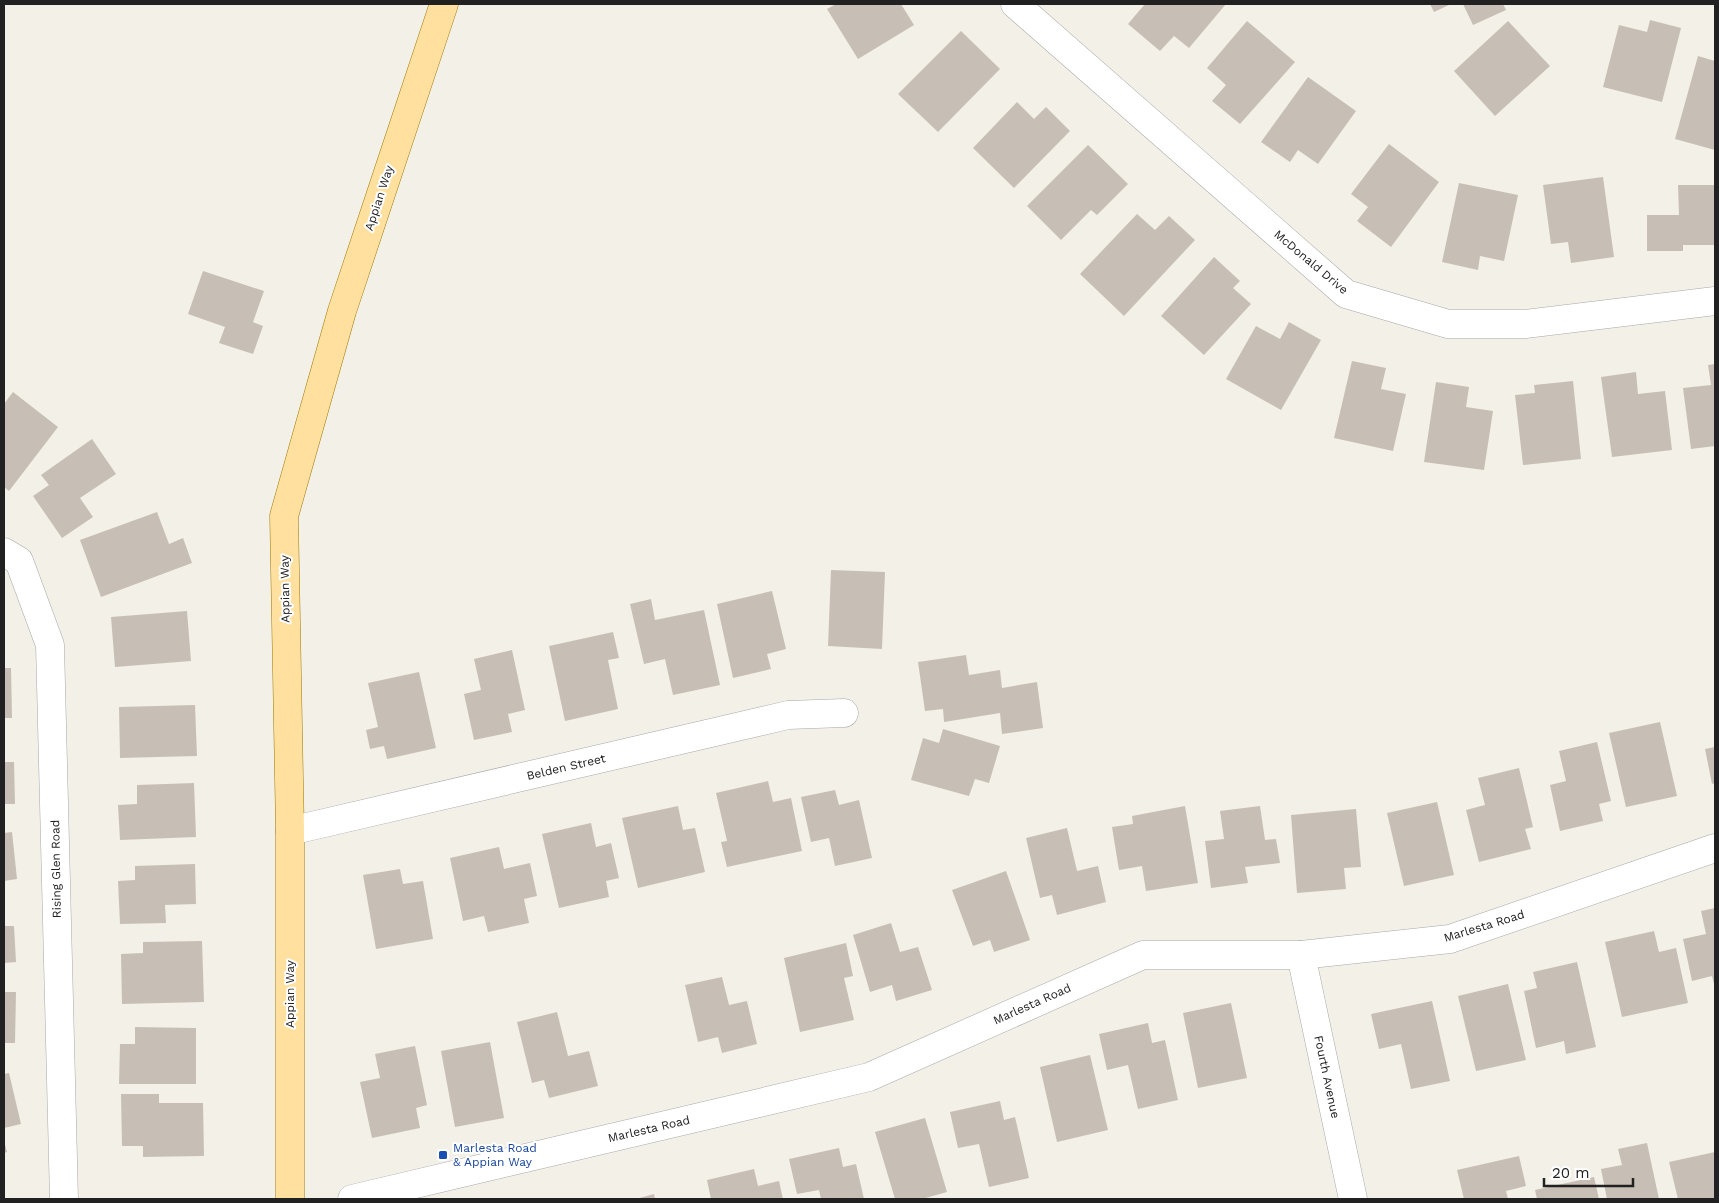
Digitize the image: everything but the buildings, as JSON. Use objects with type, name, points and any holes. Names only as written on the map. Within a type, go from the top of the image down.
[{"type":"main road","name":"Appian Way","points":[[290,1199],[290,831],[284,516],[342,311],[444,4]]},
{"type":"street","name":"McDonald Drive","points":[[1015,4],[1346,294],[1448,324],[1525,324],[1715,300]]},
{"type":"street","name":"Rising Glen Road","points":[[4,552],[19,561],[50,645],[64,1199]]},
{"type":"street","name":"Belden Street","points":[[290,831],[788,715],[844,713]]},
{"type":"street","name":"Marlesta Road","points":[[352,1199],[869,1077],[1144,955],[1301,955],[1450,939],[1715,848]]},
{"type":"street","name":"Fourth Avenue","points":[[1301,955],[1353,1199]]},
{"type":"place","name":"Marlesta Road & Appian Way","points":[[443,1155]]}]
